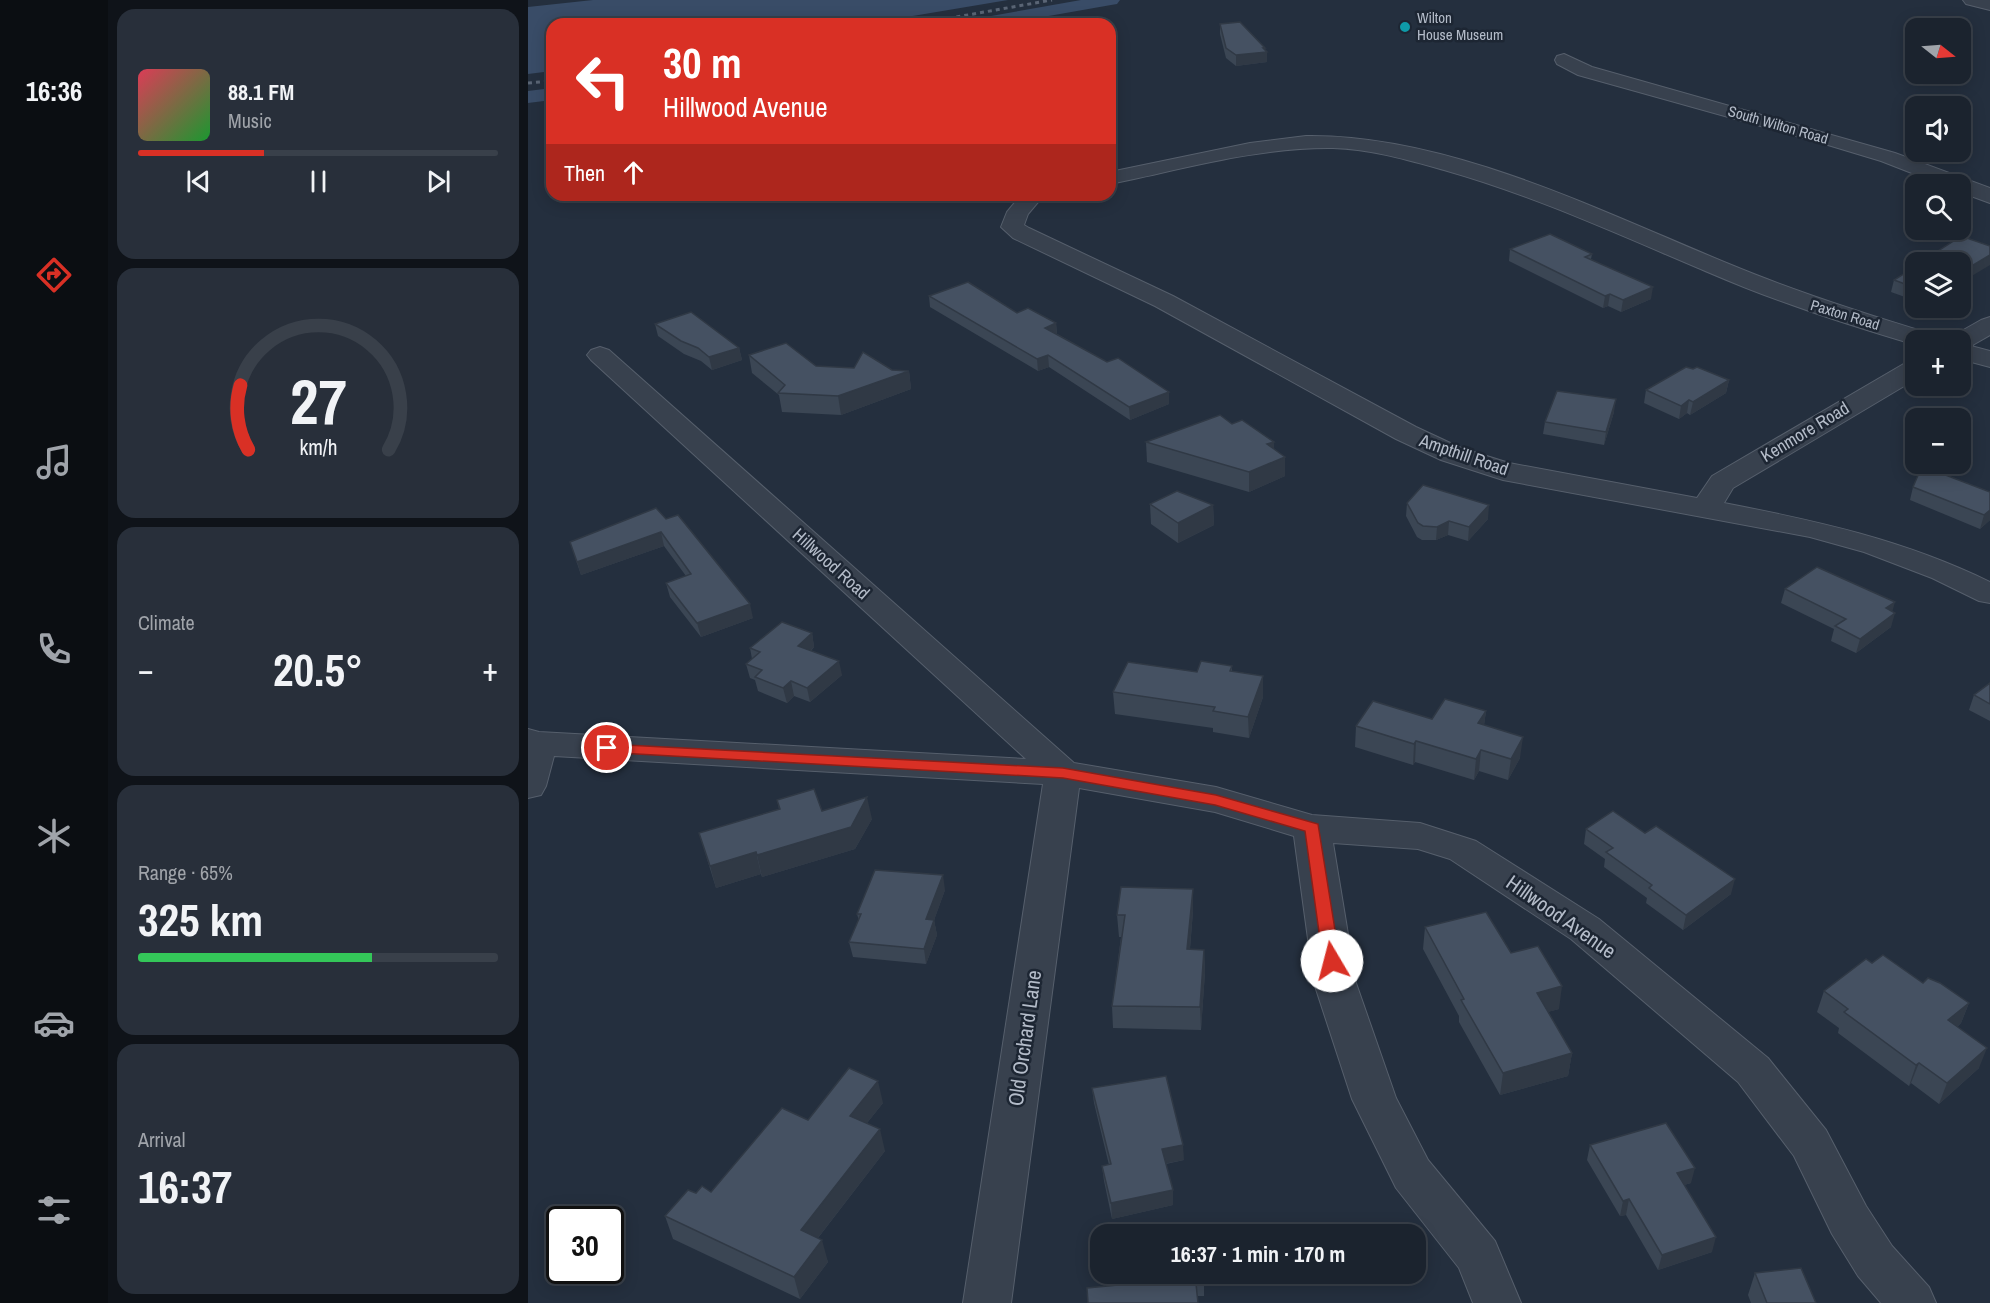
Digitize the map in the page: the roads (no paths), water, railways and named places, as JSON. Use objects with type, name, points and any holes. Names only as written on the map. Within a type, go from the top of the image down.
[{"type":"street","points":[[1972,0],[1990,5]]},
{"type":"street","name":"South Wilton Road","points":[[1563,60],[1585,71],[1846,144],[1990,196]]},
{"type":"street","name":"Paxton Road","points":[[1116,177],[1289,143],[1365,144],[1468,169],[1527,189],[1653,238],[1799,301],[1905,334]]},
{"type":"street","name":"Ampthill Road","points":[[1028,201],[1018,212],[1012,227],[1020,233],[1164,301],[1406,434],[1451,454],[1503,471],[1814,529],[1875,546],[1943,571],[1990,594]]},
{"type":"street","points":[[1971,336],[1990,325]]},
{"type":"street","points":[[1971,354],[1990,358]]},
{"type":"street","name":"Hillwood Road","points":[[600,355],[1063,773]]},
{"type":"street","name":"Kenmore Road","points":[[1706,508],[1722,482],[1905,374]]},
{"type":"street","points":[[528,786],[534,743]]},
{"type":"street","name":"Hillwood Avenue","points":[[534,743],[1063,773],[1216,800],[1312,828],[1420,836],[1463,850],[1585,929],[1753,1070],[1810,1143],[1849,1220],[1875,1261],[1912,1303]]},
{"type":"street","name":"Old Orchard Lane","points":[[987,1303],[1063,773]]},
{"type":"street","points":[[1312,828],[1335,983],[1374,1099],[1412,1174],[1478,1256],[1497,1303]]},
{"type":"water","points":[[593,0],[1008,0],[901,18],[546,18],[546,72],[528,74],[528,7]]},
{"type":"waterway","points":[[1008,18],[1111,0]]},
{"type":"waterway","points":[[528,97],[546,95]]},
{"type":"railway","points":[[951,18],[1052,0]]},
{"type":"railway","points":[[528,83],[546,82]]},
{"type":"place","name":"Wilton House Museum","points":[[1405,27]]}]
